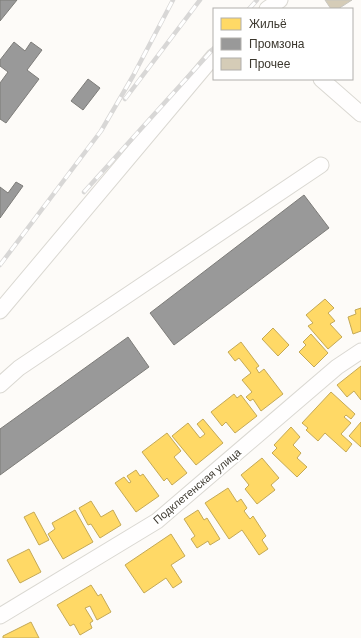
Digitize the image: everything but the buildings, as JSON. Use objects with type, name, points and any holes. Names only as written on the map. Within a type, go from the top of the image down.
[{"type":"street","points":[[268,8],[280,0]]},
{"type":"street","points":[[0,312],[213,57]]},
{"type":"street","points":[[322,80],[361,114]]},
{"type":"street","points":[[0,385],[19,368],[321,165]]},
{"type":"street","name":"Подклетенская улица","points":[[0,616],[157,522],[337,367],[361,351]]},
{"type":"railway","points":[[0,265],[101,131],[133,76],[173,0]]},
{"type":"railway","points":[[125,99],[200,0]]},
{"type":"railway","points":[[250,8],[257,0]]},
{"type":"railway","points":[[84,192],[213,49]]}]
